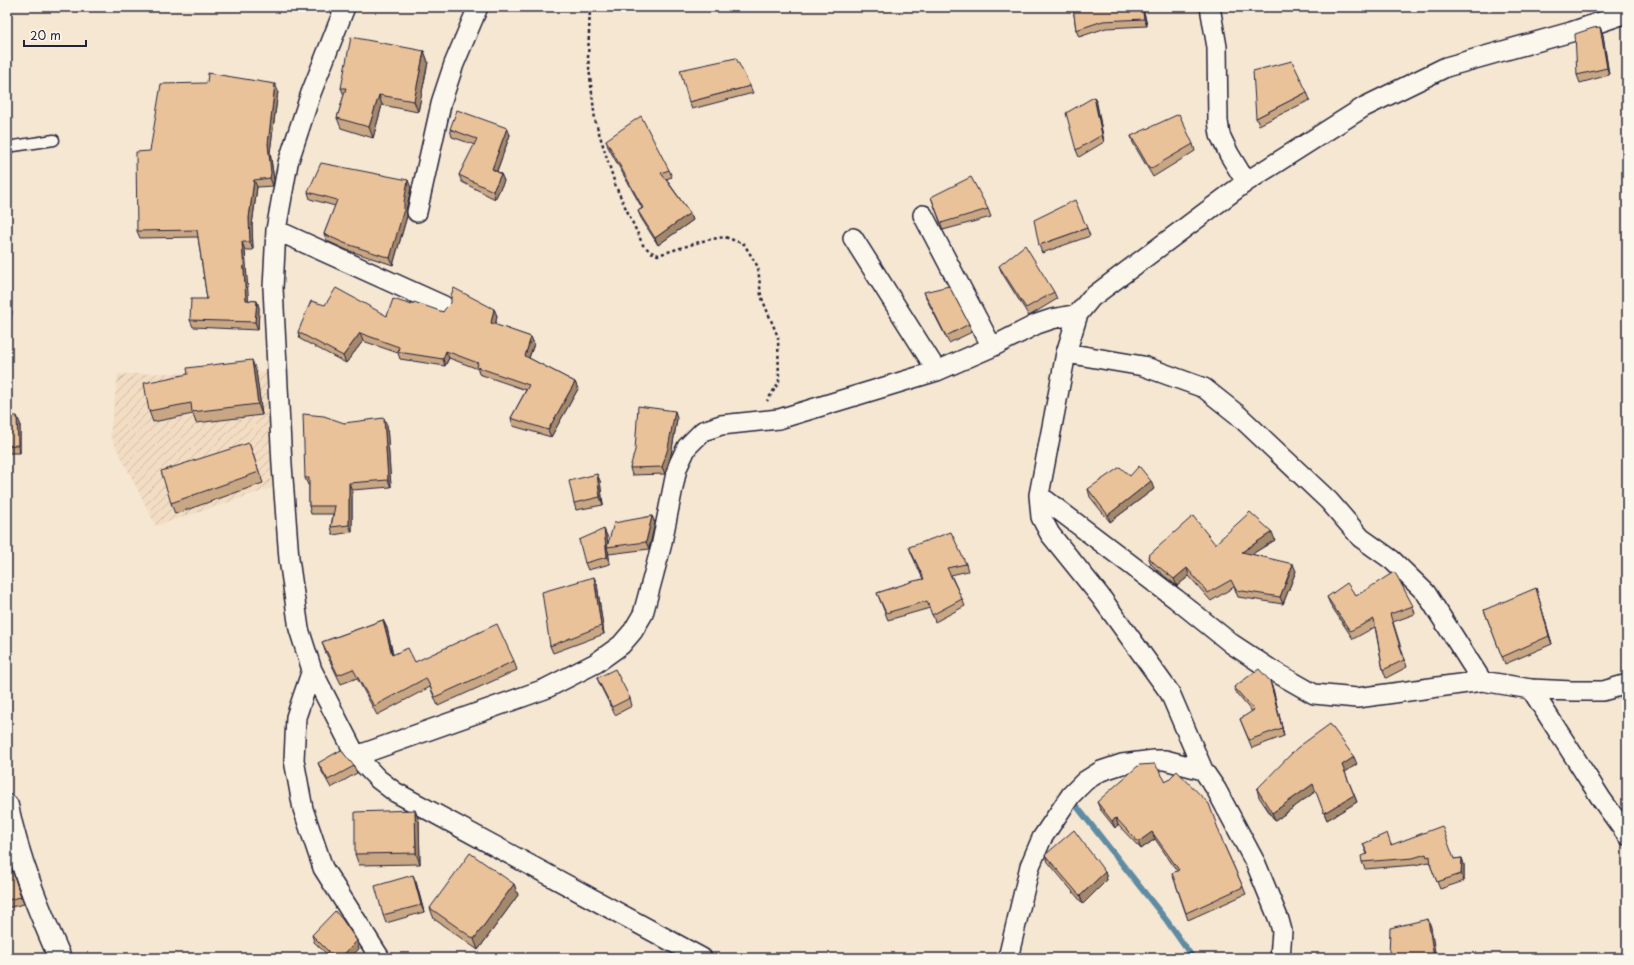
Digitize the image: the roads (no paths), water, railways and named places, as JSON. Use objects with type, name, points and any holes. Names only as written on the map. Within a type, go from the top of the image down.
[{"type":"street","points":[[345,7],[311,93],[288,163],[276,230],[273,288],[282,465],[289,559],[299,629],[312,670],[356,756],[378,779],[395,792],[702,958]]},
{"type":"street","points":[[417,212],[442,100],[454,64],[478,7]]},
{"type":"street","points":[[1210,7],[1217,47],[1218,121],[1220,135],[1229,154],[1246,182]]},
{"type":"street","points":[[1280,958],[1282,931],[1256,864],[1216,789],[1203,770],[1170,693],[1100,596],[1050,534],[1041,517],[1039,495],[1066,353],[1078,314],[1091,298],[1246,182],[1364,108],[1446,67],[1571,32],[1627,13]]},
{"type":"street","points":[[923,215],[992,347]]},
{"type":"street","points":[[276,230],[444,306]]},
{"type":"street","points":[[853,238],[937,371]]},
{"type":"street","points":[[356,756],[545,689],[596,663],[621,645],[643,614],[661,547],[677,468],[687,447],[703,431],[721,425],[779,419],[937,371],[992,347],[1038,324],[1052,319],[1078,314]]},
{"type":"street","points":[[1066,353],[1143,366],[1204,388],[1238,415],[1329,501],[1361,538],[1392,560],[1426,593],[1482,681]]},
{"type":"street","points":[[1039,495],[1176,599],[1232,644],[1270,669],[1314,694],[1357,698],[1482,681],[1532,688],[1603,691],[1627,684]]},
{"type":"street","points":[[312,670],[296,717],[294,760],[303,810],[324,868],[348,909],[370,940],[380,958]]},
{"type":"street","points":[[1532,688],[1602,800],[1627,835]]},
{"type":"street","points":[[1008,958],[1030,866],[1042,838],[1070,795],[1085,781],[1101,771],[1122,764],[1165,760],[1203,770]]},
{"type":"street","points":[[7,806],[10,830],[35,902],[60,958]]},
{"type":"lane","points":[[7,147],[54,140]]},
{"type":"waterway","points":[[1078,808],[1167,921],[1193,958]]}]
